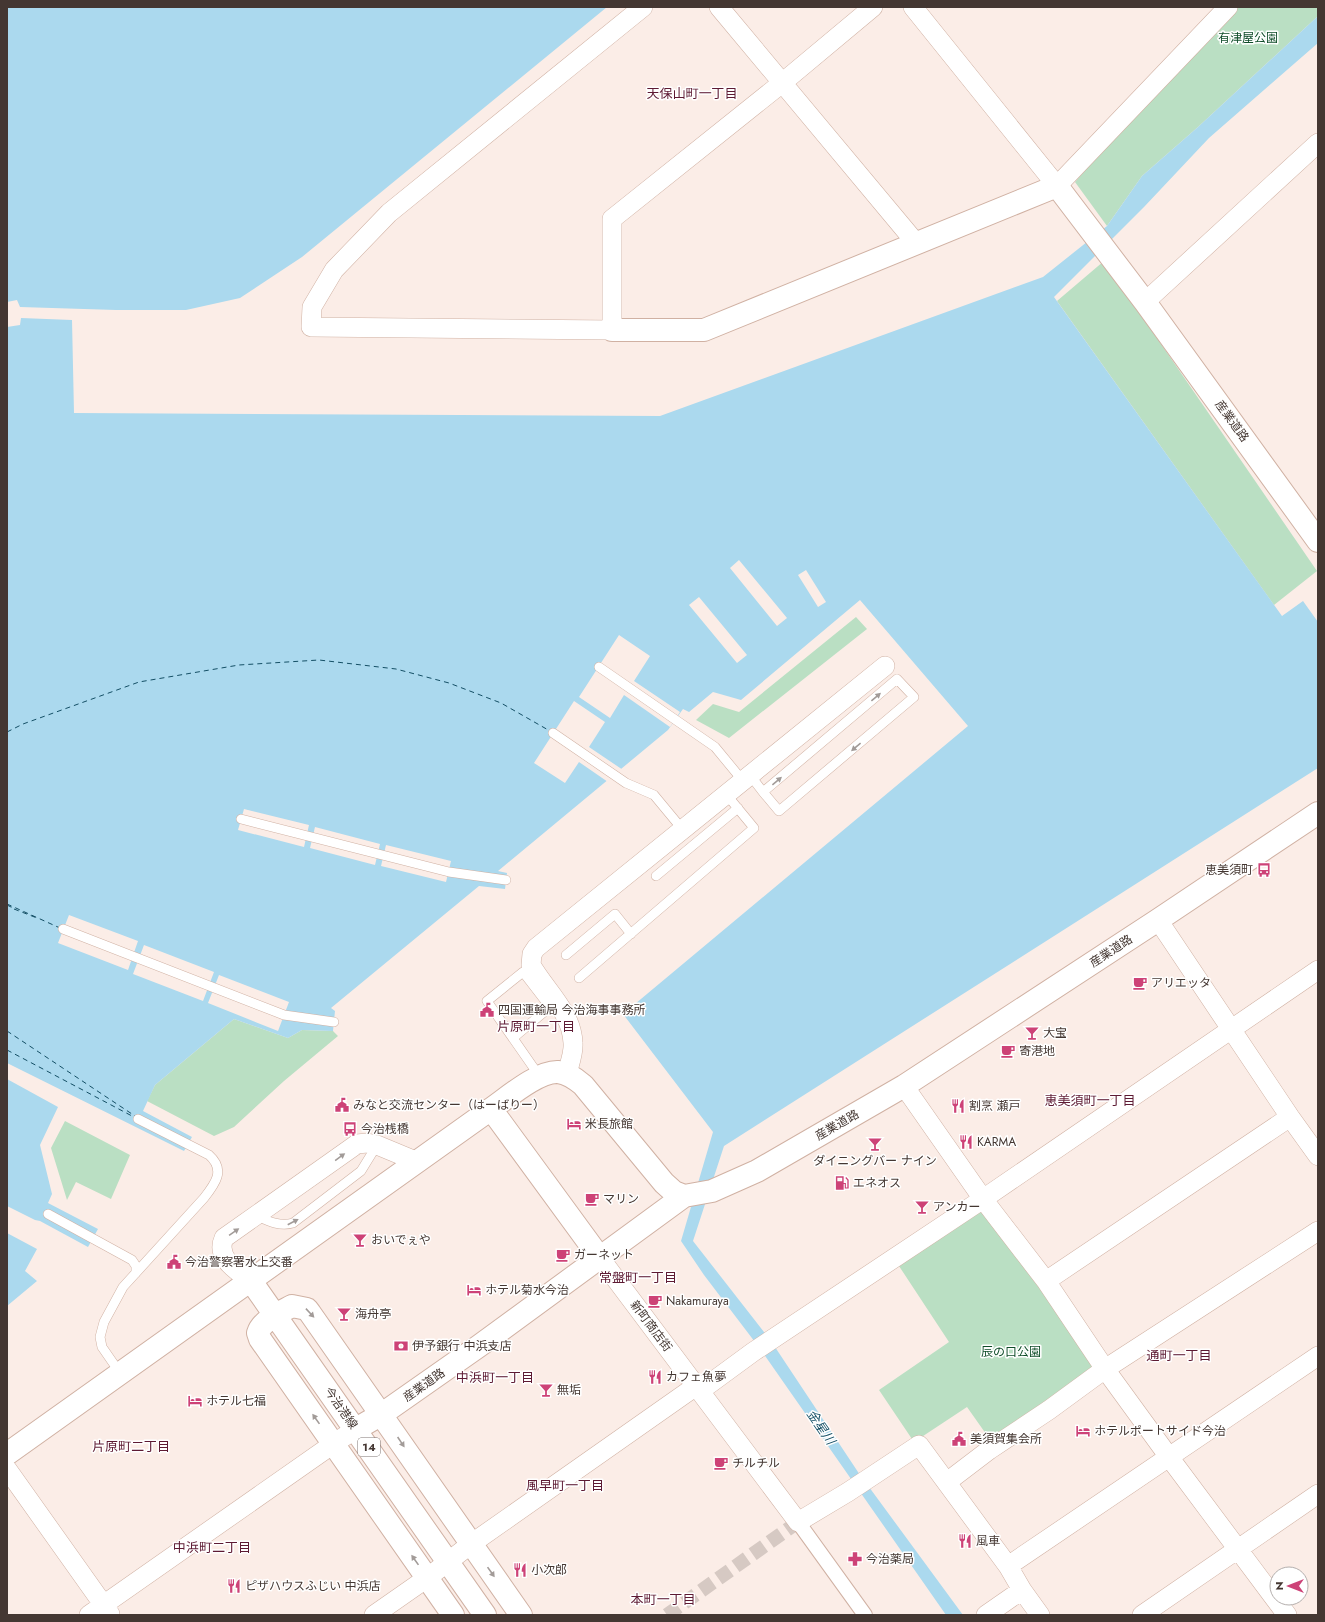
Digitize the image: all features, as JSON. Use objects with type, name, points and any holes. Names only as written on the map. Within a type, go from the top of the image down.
[{"type":"street","points":[[643,7],[389,213],[334,270],[312,307],[311,327],[704,330],[1057,186],[1228,7]]},
{"type":"street","points":[[719,7],[916,243]]},
{"type":"street","points":[[612,330],[612,219],[782,83],[873,7]]},
{"type":"street","points":[[913,7],[1057,186]]},
{"type":"street","points":[[1145,302],[1318,143]]},
{"type":"street","name":"産業道路","points":[[1057,186],[1145,302],[1318,541]]},
{"type":"street","points":[[567,1074],[573,1045],[571,1026],[559,1004],[531,965],[532,954],[536,948],[683,830],[732,801],[746,778],[885,666]]},
{"type":"street","name":"産業道路","points":[[356,1429],[382,1414],[480,1346],[684,1196],[712,1191],[757,1171],[904,1086],[1158,920],[1318,813]]},
{"type":"street","points":[[1158,920],[1290,1117],[1318,1156]]},
{"type":"street","points":[[374,1615],[427,1578],[471,1544],[696,1386],[708,1385],[753,1352],[983,1199],[1318,970]]},
{"type":"street","points":[[7,1454],[491,1109],[540,1077],[558,1072],[567,1074],[574,1078],[591,1093],[664,1183],[674,1192],[684,1196]]},
{"type":"street","points":[[904,1086],[983,1199],[1046,1281],[1106,1369],[1287,1615]]},
{"type":"street","name":"新町商店街","points":[[491,1109],[600,1258],[798,1522]]},
{"type":"street","points":[[1046,1281],[1290,1117]]},
{"type":"street","points":[[251,1281],[232,1267],[223,1254],[222,1244],[224,1238],[358,1144],[367,1142],[377,1145],[418,1162]]},
{"type":"street","points":[[947,1482],[1106,1369],[1318,1231]]},
{"type":"street","name":"今治港線","points":[[251,1281],[485,1615]]},
{"type":"street","points":[[453,1615],[260,1339],[258,1333],[260,1328],[276,1315],[292,1306],[307,1309],[382,1414],[521,1615]]},
{"type":"street","points":[[1008,1566],[1318,1356]]},
{"type":"street","points":[[7,1469],[101,1612],[333,1444],[356,1429]]},
{"type":"street","points":[[865,1615],[798,1522],[848,1492],[919,1445],[1008,1566],[1022,1590],[1040,1615]]},
{"type":"street","points":[[1142,1615],[1318,1494]]},
{"type":"street","points":[[986,1615],[1022,1590]]},
{"type":"lane","points":[[599,667],[714,747],[746,778],[764,792],[779,811],[914,697],[897,679],[764,792]]},
{"type":"lane","points":[[553,733],[626,783],[654,795],[683,830]]},
{"type":"lane","points":[[578,978],[754,828],[732,801],[656,876]]},
{"type":"lane","points":[[242,819],[449,872],[506,880]]},
{"type":"lane","points":[[566,955],[615,914],[630,934]]},
{"type":"lane","points":[[63,929],[211,988],[284,1015],[334,1022]]},
{"type":"lane","points":[[513,1038],[550,1007],[523,972],[487,1001],[540,1077]]},
{"type":"lane","points":[[120,1373],[102,1347],[100,1337],[104,1322],[123,1287],[215,1184],[218,1167],[215,1160],[210,1155],[138,1119]]},
{"type":"lane","points":[[256,1216],[276,1224],[286,1225],[293,1223],[361,1171],[377,1145]]},
{"type":"lane","points":[[48,1214],[132,1260],[136,1266],[136,1273]]},
{"type":"green space","name":"有津屋公園","points":[[1235,7],[1318,7],[1318,16],[1198,127],[1142,176],[1107,226],[1075,182],[1131,117]]},
{"type":"green space","points":[[1104,261],[1317,571],[1274,605],[1057,301]]},
{"type":"green space","points":[[856,617],[867,629],[729,738],[696,720],[713,704],[739,712]]},
{"type":"green space","points":[[234,1019],[288,1038],[302,1030],[333,1031],[338,1036],[284,1081],[234,1127],[214,1136],[147,1101],[155,1085]]},
{"type":"green space","points":[[65,1121],[130,1155],[111,1199],[76,1182],[67,1200],[51,1148]]},
{"type":"green space","name":"辰の口公園","points":[[983,1207],[1098,1367],[991,1441],[967,1407],[914,1442],[879,1390],[949,1342],[899,1266]]},
{"type":"water","points":[[7,7],[607,7],[302,257],[240,298],[186,310],[116,310],[20,307],[17,300],[7,302]]},
{"type":"water","name":"金星川","points":[[1318,16],[1318,43],[1209,138],[1144,207],[1054,297],[1282,616],[1303,601],[1318,622],[1318,768],[724,1146],[693,1241],[771,1341],[858,1472],[963,1615],[946,1615],[761,1350],[704,1275],[681,1241],[713,1132],[623,1014],[968,726],[860,600],[741,700],[713,692],[689,712],[683,709],[668,730],[498,871],[507,873],[505,889],[479,886],[331,1008],[335,1011],[333,1031],[302,1030],[288,1038],[234,1019],[155,1085],[143,1111],[192,1137],[184,1151],[7,1063],[7,327],[20,325],[21,318],[72,320],[74,413],[660,416],[1043,277],[1107,226],[1142,176],[1198,127]]},
{"type":"water","points":[[7,1079],[58,1107],[40,1145],[52,1194],[48,1203],[98,1229],[88,1247],[40,1221],[7,1206]]},
{"type":"water","points":[[7,1233],[37,1249],[25,1271],[37,1281],[7,1306]]},
{"type":"pier","points":[[739,560],[787,618],[777,626],[730,568]]},
{"type":"pier","points":[[806,570],[826,602],[818,607],[798,575]]},
{"type":"pier","points":[[699,597],[747,655],[737,663],[689,605]]},
{"type":"pier","points":[[619,635],[650,656],[634,681],[680,712],[670,727],[624,695],[610,718],[579,697]]},
{"type":"pier","points":[[574,701],[605,722],[589,747],[623,770],[608,782],[579,762],[565,783],[534,763]]},
{"type":"pier","points":[[244,809],[309,825],[304,847],[238,830]]},
{"type":"pier","points":[[315,827],[380,844],[375,865],[310,848]]},
{"type":"pier","points":[[386,845],[451,861],[446,882],[381,866]]},
{"type":"pier","points":[[69,915],[138,941],[128,970],[58,943]]},
{"type":"pier","points":[[144,945],[214,972],[203,1001],[133,974]]},
{"type":"pier","points":[[219,975],[289,1002],[278,1031],[208,1003]]},
{"type":"ferry route","points":[[7,732],[23,724],[139,682],[239,665],[319,660],[396,669],[449,683],[501,703],[550,731]]},
{"type":"ferry route","points":[[7,904],[60,928]]},
{"type":"ferry route","points":[[7,905],[15,909]]},
{"type":"ferry route","points":[[14,909],[37,918]]},
{"type":"ferry route","points":[[7,1031],[135,1116]]},
{"type":"ferry route","points":[[7,1050],[132,1116]]},
{"type":"tunnel","points":[[667,1615],[798,1522]]},
{"type":"place","name":"恵美須町","points":[[1264,870]]},
{"type":"place","name":"アリエッタ","points":[[1140,983]]},
{"type":"place","name":"四国運輸局 今治海事事務所","points":[[487,1010]]},
{"type":"place","name":"大宝","points":[[1032,1033]]},
{"type":"place","name":"寄港地","points":[[1008,1051]]},
{"type":"place","name":"みなと交流センター（はーばりー）","points":[[342,1105]]},
{"type":"place","name":"割烹 瀬戸","points":[[958,1106]]},
{"type":"place","name":"米長旅館","points":[[574,1124]]},
{"type":"place","name":"今治桟橋","points":[[350,1129]]},
{"type":"place","name":"KARMA","points":[[966,1142]]},
{"type":"place","name":"ダイニングバー ナイン","points":[[875,1144]]},
{"type":"place","name":"エネオス","points":[[842,1183]]},
{"type":"place","name":"マリン","points":[[592,1199]]},
{"type":"place","name":"アンカー","points":[[922,1207]]},
{"type":"place","name":"おいでぇや","points":[[360,1240]]},
{"type":"place","name":"ガーネット","points":[[563,1255]]},
{"type":"place","name":"今治警察署水上交番","points":[[174,1262]]},
{"type":"place","name":"ホテル菊水今治","points":[[474,1290]]},
{"type":"place","name":"Nakamuraya","points":[[655,1301]]},
{"type":"place","name":"海舟亭","points":[[344,1314]]},
{"type":"place","name":"伊予銀行 中浜支店","points":[[401,1346]]},
{"type":"place","name":"カフェ魚夢","points":[[655,1377]]},
{"type":"place","name":"無垢","points":[[546,1390]]},
{"type":"place","name":"ホテル七福","points":[[195,1401]]},
{"type":"place","name":"ホテルポートサイド今治","points":[[1083,1431]]},
{"type":"place","name":"美須賀集会所","points":[[959,1439]]},
{"type":"place","name":"チルチル","points":[[721,1463]]},
{"type":"place","name":"風車","points":[[965,1541]]},
{"type":"place","name":"今治薬局","points":[[855,1559]]},
{"type":"place","name":"小次郎","points":[[520,1570]]},
{"type":"place","name":"ピザハウスふじい 中浜店","points":[[234,1586]]},
{"type":"district","name":"天保山町一丁目","points":[[692,93]]},
{"type":"district","name":"片原町一丁目","points":[[536,1026]]},
{"type":"district","name":"恵美須町一丁目","points":[[1090,1100]]},
{"type":"district","name":"常盤町一丁目","points":[[638,1277]]},
{"type":"district","name":"通町一丁目","points":[[1179,1355]]},
{"type":"district","name":"中浜町一丁目","points":[[495,1377]]},
{"type":"district","name":"片原町二丁目","points":[[131,1446]]},
{"type":"district","name":"風早町一丁目","points":[[565,1485]]},
{"type":"district","name":"中浜町二丁目","points":[[212,1547]]},
{"type":"district","name":"本町一丁目","points":[[663,1599]]}]
